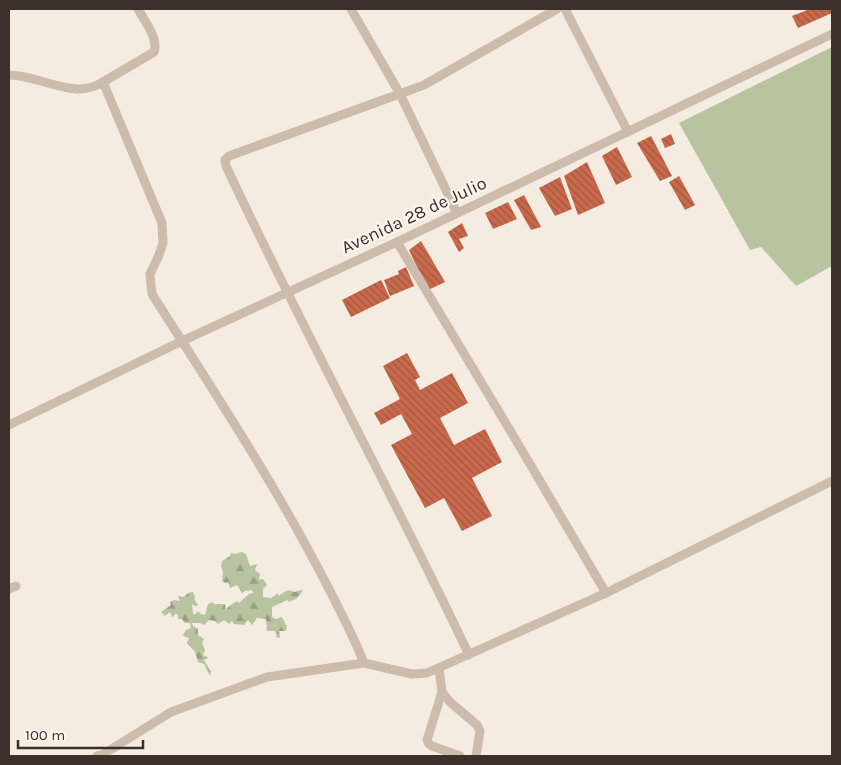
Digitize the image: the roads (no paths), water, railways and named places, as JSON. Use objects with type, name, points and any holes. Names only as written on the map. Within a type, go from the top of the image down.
[{"type":"street","points":[[9,75],[32,78],[58,87],[75,89],[90,88],[103,82],[154,52],[156,47],[153,37],[138,9]]},
{"type":"street","points":[[351,9],[400,94],[458,213]]},
{"type":"street","points":[[469,655],[432,576],[266,251],[226,166],[225,160],[229,156],[424,85],[557,9]]},
{"type":"street","points":[[565,9],[628,132]]},
{"type":"street","name":"Avenida 28 de Julio","points":[[9,425],[182,341],[397,242],[832,34]]},
{"type":"street","points":[[103,82],[162,223],[163,243],[150,274],[152,294],[288,512],[351,632],[364,664]]},
{"type":"street","points":[[397,242],[606,593]]},
{"type":"street","points":[[97,756],[102,755],[171,712],[267,678],[364,664],[412,674],[427,674],[606,593],[832,481]]},
{"type":"street","points":[[439,669],[442,692],[427,740],[432,746],[460,756]]},
{"type":"street","points":[[442,692],[477,725],[480,734],[476,756]]}]
